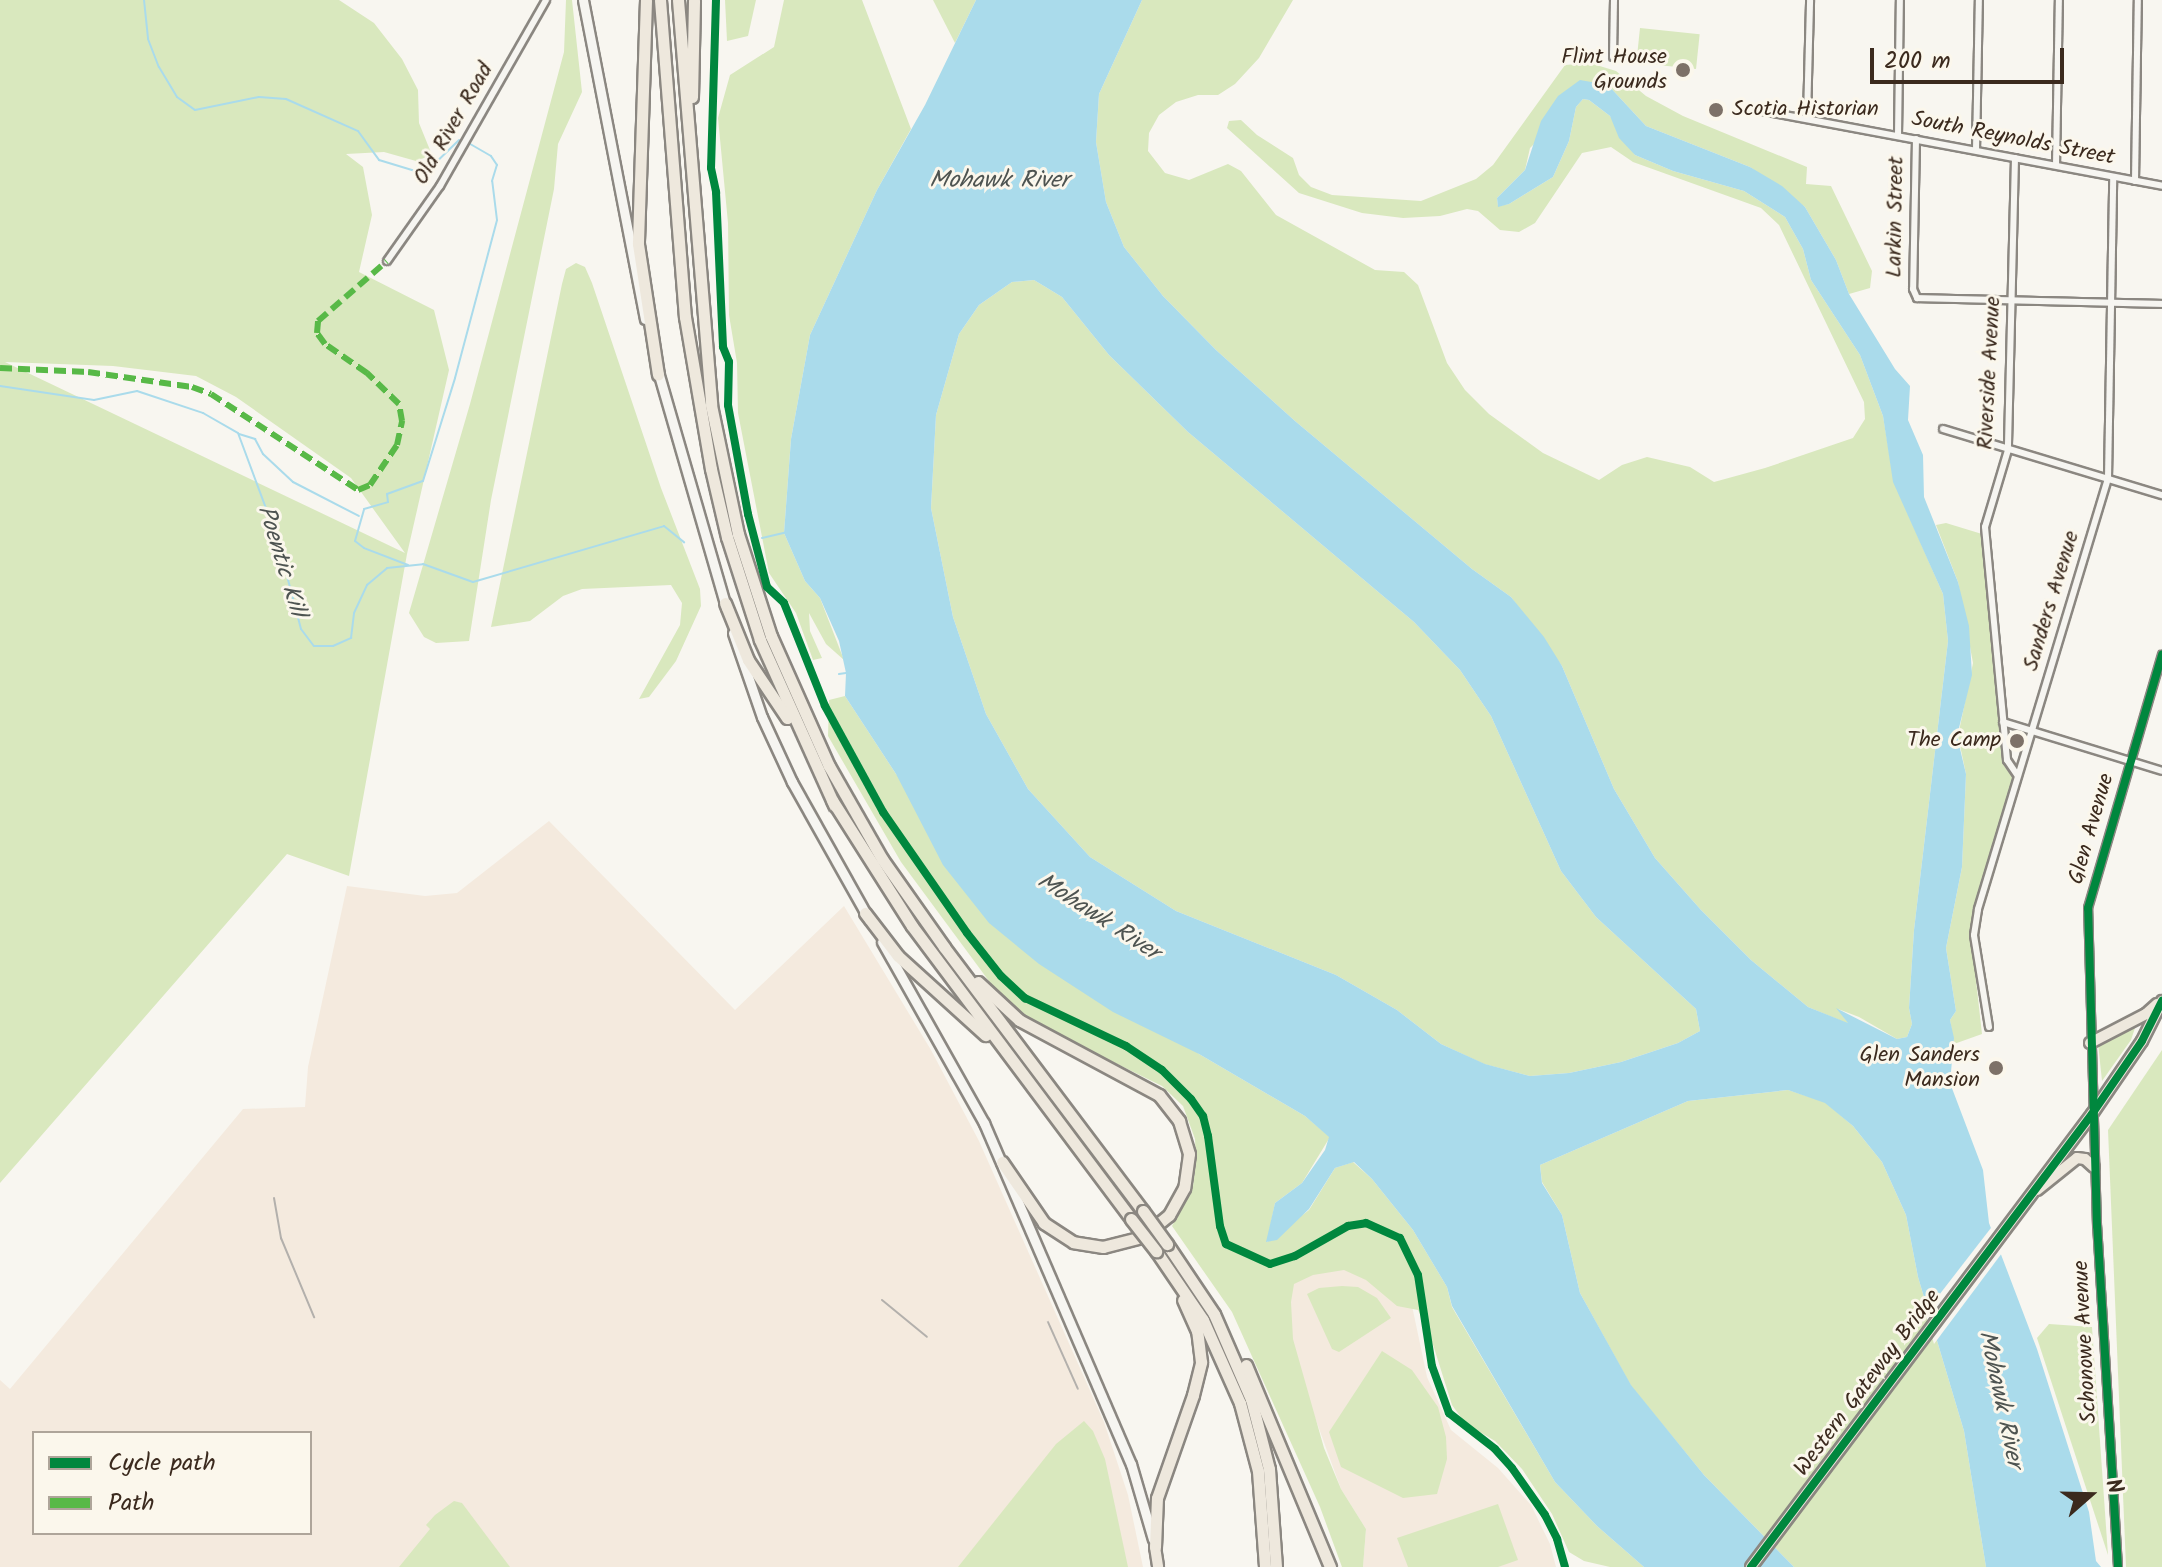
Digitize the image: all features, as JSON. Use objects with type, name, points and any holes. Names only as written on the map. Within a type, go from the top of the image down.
[{"type":"highway","points":[[646,0],[638,233],[658,374]]},
{"type":"highway","points":[[660,0],[685,317],[711,469],[730,548],[760,640],[834,805]]},
{"type":"highway","points":[[678,0],[711,405],[727,489],[752,579],[784,669],[829,766],[876,849],[922,918],[1217,1309],[1237,1347],[1330,1567]]},
{"type":"highway","points":[[693,194],[694,0]]},
{"type":"highway","points":[[725,603],[748,660],[786,717],[834,805],[912,926],[1156,1251],[1203,1320],[1240,1403],[1258,1471],[1270,1565]]},
{"type":"highway","points":[[865,913],[898,956],[972,1021],[1050,1111]]},
{"type":"highway","points":[[922,918],[1009,1013],[1159,1095],[1179,1121],[1189,1154],[1184,1188],[1169,1215],[1142,1237],[1103,1247],[1073,1242],[1044,1223],[1002,1162]]},
{"type":"highway","points":[[1155,1547],[1157,1498],[1193,1395],[1201,1362],[1193,1321],[1156,1251]]},
{"type":"highway","points":[[1188,1273],[1230,1347],[1258,1422],[1272,1492],[1270,1565]]},
{"type":"main road","points":[[583,0],[658,374],[737,649],[772,738],[813,824],[957,1072],[1002,1162],[1131,1464],[1158,1567]]},
{"type":"main road","points":[[2090,1043],[2146,1014],[2162,1001]]},
{"type":"main road","points":[[2032,1193],[2142,1041],[2162,1001]]},
{"type":"main road","points":[[2032,1193],[2077,1158],[2088,1160],[2094,1167]]},
{"type":"main road","name":"Western Gateway Bridge","points":[[1751,1567],[2032,1193]]},
{"type":"street","name":"Old River Road","points":[[387,261],[440,186],[546,0]]},
{"type":"street","points":[[1613,57],[1614,0]]},
{"type":"street","points":[[1807,118],[1810,0]]},
{"type":"street","points":[[1898,135],[1900,0]]},
{"type":"street","points":[[1976,150],[1979,0]]},
{"type":"street","points":[[2056,165],[2059,0]]},
{"type":"street","points":[[2135,181],[2138,0]]},
{"type":"street","name":"South Reynolds Street","points":[[1763,111],[2162,186]]},
{"type":"street","name":"Larkin Street","points":[[1916,139],[1914,295],[1921,299],[2011,301]]},
{"type":"street","name":"Riverside Avenue","points":[[2015,158],[2008,450],[1985,527],[2007,760],[2017,775]]},
{"type":"street","name":"Sanders Avenue","points":[[1989,1027],[1974,935],[1978,909],[2108,478],[2113,178]]},
{"type":"street","points":[[2011,301],[2162,304]]},
{"type":"street","points":[[1943,429],[2162,495]]},
{"type":"street","name":"Glen Avenue","points":[[2092,1114],[2088,908],[2162,655]]},
{"type":"street","points":[[2003,722],[2162,771]]},
{"type":"street","name":"Schonowe Avenue","points":[[2092,1114],[2118,1567]]},
{"type":"shaded area","points":[[549,821],[735,1010],[844,906],[931,1050],[979,1141],[1104,1422],[1128,1495],[1143,1567],[0,1567],[0,1380],[10,1389],[243,1109],[305,1107],[308,1067],[347,886],[425,896],[457,893]]},
{"type":"shaded area","points":[[1363,1251],[1411,1301],[1427,1377],[1451,1430],[1498,1468],[1531,1505],[1550,1544],[1556,1567],[1363,1567],[1366,1529],[1341,1489],[1286,1338],[1286,1282]]},
{"type":"green space","points":[[0,0],[339,0],[374,23],[402,59],[418,90],[419,123],[432,155],[416,161],[384,152],[346,154],[363,167],[372,215],[359,272],[434,310],[449,370],[407,554],[349,876],[287,854],[0,1183]],"holes":[[[5,362],[113,366],[196,376],[236,397],[351,478],[405,553]]]},
{"type":"green space","points":[[566,0],[572,0],[582,92],[558,144],[554,189],[491,500],[469,641],[436,643],[424,637],[409,613],[470,404],[564,52]]},
{"type":"green space","points":[[725,0],[756,0],[748,36],[727,41]]},
{"type":"green space","points":[[784,0],[862,0],[911,129],[877,190],[810,335],[791,439],[784,533],[805,581],[820,598],[844,660],[826,644],[809,613],[810,631],[822,658],[813,660],[796,613],[769,573],[738,413],[737,363],[729,315],[728,223],[718,118],[730,75],[774,47]]},
{"type":"green space","points":[[933,0],[976,0],[955,43]]},
{"type":"green space","points":[[1142,0],[1293,0],[1259,58],[1235,84],[1218,95],[1198,95],[1176,102],[1159,115],[1149,133],[1148,151],[1165,173],[1189,180],[1228,164],[1241,171],[1276,215],[1375,270],[1404,272],[1418,285],[1447,363],[1465,390],[1489,414],[1543,453],[1599,480],[1622,465],[1647,457],[1690,467],[1714,482],[1853,438],[1865,419],[1864,402],[1779,225],[1761,208],[1633,162],[1611,147],[1582,153],[1535,223],[1519,232],[1500,230],[1478,211],[1467,209],[1440,216],[1403,218],[1362,213],[1299,193],[1227,128],[1229,121],[1241,120],[1257,135],[1293,158],[1299,175],[1311,187],[1332,195],[1421,201],[1476,179],[1493,165],[1565,65],[1590,63],[1616,71],[1646,96],[1683,116],[1807,167],[1806,184],[1831,186],[1872,271],[1870,288],[1849,294],[1836,260],[1805,207],[1750,167],[1646,126],[1608,85],[1598,81],[1530,148],[1525,170],[1497,198],[1498,206],[1509,204],[1553,177],[1569,141],[1576,107],[1583,99],[1589,100],[1610,116],[1635,155],[1673,171],[1744,191],[1785,217],[1803,249],[1811,280],[1860,355],[1883,416],[1894,482],[1943,594],[1948,641],[1914,930],[1909,1008],[1912,1024],[1907,1037],[1897,1039],[1838,1009],[1849,1024],[1808,1007],[1751,960],[1701,910],[1655,858],[1614,789],[1562,666],[1511,597],[1472,569],[1295,421],[1216,350],[1163,296],[1124,247],[1106,202],[1096,142],[1099,94]]},
{"type":"green space","points":[[1640,28],[1700,34],[1696,69],[1636,63]]},
{"type":"green space","points":[[576,263],[585,267],[592,283],[661,488],[700,589],[701,606],[676,661],[649,697],[639,699],[680,625],[682,603],[671,585],[582,589],[563,596],[530,621],[491,627],[562,284],[566,269]]},
{"type":"green space","points":[[1034,280],[1062,297],[1109,355],[1188,432],[1414,622],[1460,670],[1491,716],[1561,871],[1596,917],[1696,1009],[1700,1031],[1678,1043],[1621,1062],[1569,1073],[1530,1076],[1484,1064],[1441,1044],[1397,1010],[1336,975],[1176,911],[1090,857],[1028,789],[986,714],[953,617],[931,508],[936,415],[959,334],[979,305],[1012,282]]},
{"type":"green space","points":[[1946,523],[1982,534],[2004,766],[2013,777],[1974,911],[1971,936],[1982,1034],[1954,1044],[1950,1020],[1956,1011],[1946,948],[1962,867],[1966,774],[1958,736],[1973,663],[1958,582],[1936,525]]},
{"type":"green space","points":[[845,696],[896,774],[1199,1054],[1305,1116],[1330,1137],[1302,1183],[1275,1203],[1267,1242],[1309,1210],[1335,1168],[1353,1162],[1372,1179],[1413,1230],[1447,1287],[1452,1307],[1555,1482],[1597,1526],[1644,1567],[1610,1567],[1584,1561],[1569,1552],[1552,1514],[1522,1469],[1495,1441],[1465,1423],[1452,1405],[1430,1335],[1418,1310],[1397,1306],[1366,1280],[1344,1270],[1313,1275],[1294,1284],[1291,1302],[1293,1339],[1324,1448],[1341,1489],[1366,1529],[1363,1567],[1342,1567],[1320,1507],[1232,1312],[1172,1226],[1193,1186],[1196,1162],[1195,1139],[1183,1106],[1162,1086],[1028,1020],[1000,996],[901,862],[828,736],[829,700]]},
{"type":"green space","points":[[2137,1022],[2131,1040],[2102,1081],[2098,1043]]},
{"type":"green space","points":[[2162,1050],[2162,1567],[2126,1567],[2108,1130]]},
{"type":"green space","points":[[1788,1090],[1825,1102],[1853,1126],[1882,1162],[1906,1215],[1918,1277],[1964,1431],[1986,1567],[1794,1567],[1704,1475],[1631,1386],[1580,1293],[1562,1215],[1542,1182],[1540,1165],[1688,1101]]},
{"type":"green space","points":[[1358,1287],[1377,1298],[1391,1318],[1339,1352],[1332,1349],[1307,1294],[1319,1288]]},
{"type":"green space","points":[[2049,1324],[2092,1327],[2108,1555],[2037,1338]]},
{"type":"green space","points":[[1382,1351],[1412,1370],[1438,1407],[1446,1437],[1447,1459],[1437,1494],[1403,1498],[1341,1467],[1329,1432]]},
{"type":"green space","points":[[1084,1421],[1093,1431],[1105,1459],[1128,1567],[958,1567],[1056,1444]]},
{"type":"green space","points":[[454,1501],[462,1503],[510,1567],[399,1567],[430,1529],[426,1525]]},
{"type":"green space","points":[[1498,1504],[1518,1560],[1498,1567],[1408,1567],[1397,1538]]},
{"type":"water","name":"Mohawk River","points":[[976,0],[1142,0],[1099,94],[1096,142],[1106,202],[1124,247],[1163,296],[1216,350],[1295,421],[1472,569],[1511,597],[1544,637],[1562,666],[1614,789],[1655,858],[1701,910],[1751,960],[1808,1007],[1848,1023],[1836,1008],[1897,1039],[1907,1037],[1912,1024],[1909,1008],[1914,930],[1948,641],[1943,594],[1893,482],[1883,416],[1860,355],[1811,280],[1803,249],[1785,217],[1744,191],[1673,171],[1635,155],[1619,138],[1610,116],[1589,100],[1583,99],[1576,107],[1569,141],[1553,177],[1509,204],[1498,207],[1497,198],[1525,170],[1541,121],[1558,96],[1580,80],[1608,85],[1646,126],[1750,167],[1782,186],[1805,207],[1836,260],[1849,294],[1895,369],[1910,386],[1908,420],[1923,455],[1924,497],[1958,582],[1969,626],[1972,675],[1957,736],[1966,774],[1962,867],[1946,948],[1956,1011],[1950,1020],[1954,1038],[1950,1083],[1983,1170],[1989,1223],[2037,1349],[2089,1512],[2096,1561],[2101,1567],[1986,1567],[1964,1431],[1918,1277],[1906,1215],[1882,1162],[1853,1126],[1825,1103],[1788,1090],[1688,1101],[1540,1165],[1542,1183],[1562,1215],[1580,1293],[1631,1385],[1704,1475],[1794,1567],[1644,1567],[1597,1526],[1555,1482],[1452,1306],[1447,1287],[1413,1230],[1372,1179],[1354,1162],[1335,1168],[1309,1209],[1277,1240],[1266,1242],[1275,1203],[1302,1183],[1325,1150],[1329,1137],[1305,1116],[1199,1054],[1113,1012],[1039,964],[989,923],[943,865],[896,774],[845,696],[846,673],[839,641],[820,598],[805,581],[784,533],[791,439],[810,335],[877,190],[925,105]],"holes":[[[1034,280],[1062,297],[1109,355],[1188,432],[1414,622],[1460,670],[1491,716],[1561,871],[1596,917],[1696,1009],[1700,1031],[1678,1043],[1621,1062],[1569,1073],[1530,1076],[1485,1064],[1441,1044],[1397,1010],[1336,975],[1176,911],[1090,857],[1028,789],[986,714],[953,617],[931,508],[936,415],[959,334],[979,305],[1012,282]]]},
{"type":"pier","points":[[1994,1224],[2005,1249],[1934,1344],[1926,1316],[1929,1308]]},
{"type":"waterway","points":[[144,0],[148,39],[159,67],[177,97],[195,110],[259,97],[286,99],[358,131],[379,160],[414,171],[426,172],[459,140]]},
{"type":"waterway","points":[[408,565],[364,548],[355,541],[364,509],[388,502],[387,494],[423,481],[455,378],[497,220],[492,181],[497,165],[491,156],[470,144]]},
{"type":"waterway","name":"Poentic Kill","points":[[0,386],[94,400],[137,391],[203,413],[238,433],[277,538],[301,629],[314,646],[333,646],[351,638],[354,613],[367,585],[387,568],[423,564],[473,582],[664,526],[684,542]]},
{"type":"waterway","points":[[239,434],[255,439],[263,454],[293,482],[359,516]]},
{"type":"waterway","name":"Poentic Kill","points":[[762,538],[784,533]]},
{"type":"waterway","points":[[839,674],[846,673]]},
{"type":"railway","points":[[274,1198],[281,1238],[314,1317]]},
{"type":"railway","points":[[882,1300],[927,1337]]},
{"type":"railway","points":[[1048,1322],[1078,1389]]},
{"type":"marked path","points":[[0,368],[88,372],[192,387],[211,394],[358,490],[370,485],[397,445],[402,421],[399,404],[367,373],[325,344],[317,333],[318,321],[387,261]]},
{"type":"cycle path","points":[[716,0],[711,168],[716,192],[723,347],[729,362],[728,405],[748,514],[767,587],[784,603],[825,706],[883,812],[967,933],[1001,976],[1025,998],[1126,1046],[1162,1070],[1191,1099],[1203,1116],[1208,1136],[1220,1226],[1226,1244],[1270,1264],[1295,1256],[1348,1226],[1366,1223],[1400,1238],[1418,1275],[1432,1366],[1449,1413],[1495,1449],[1512,1468],[1545,1515],[1557,1539],[1565,1567]]},
{"type":"cycle path","points":[[2118,1567],[2097,1226],[2088,908],[2162,655]]},
{"type":"cycle path","points":[[1751,1567],[2092,1114],[2142,1041],[2162,1001]]},
{"type":"place","name":"Flint House Grounds","points":[[1683,70]]},
{"type":"place","name":"Scotia Historian","points":[[1716,110]]},
{"type":"place","name":"The Camp","points":[[2017,741]]},
{"type":"place","name":"Glen Sanders Mansion","points":[[1996,1068]]}]
